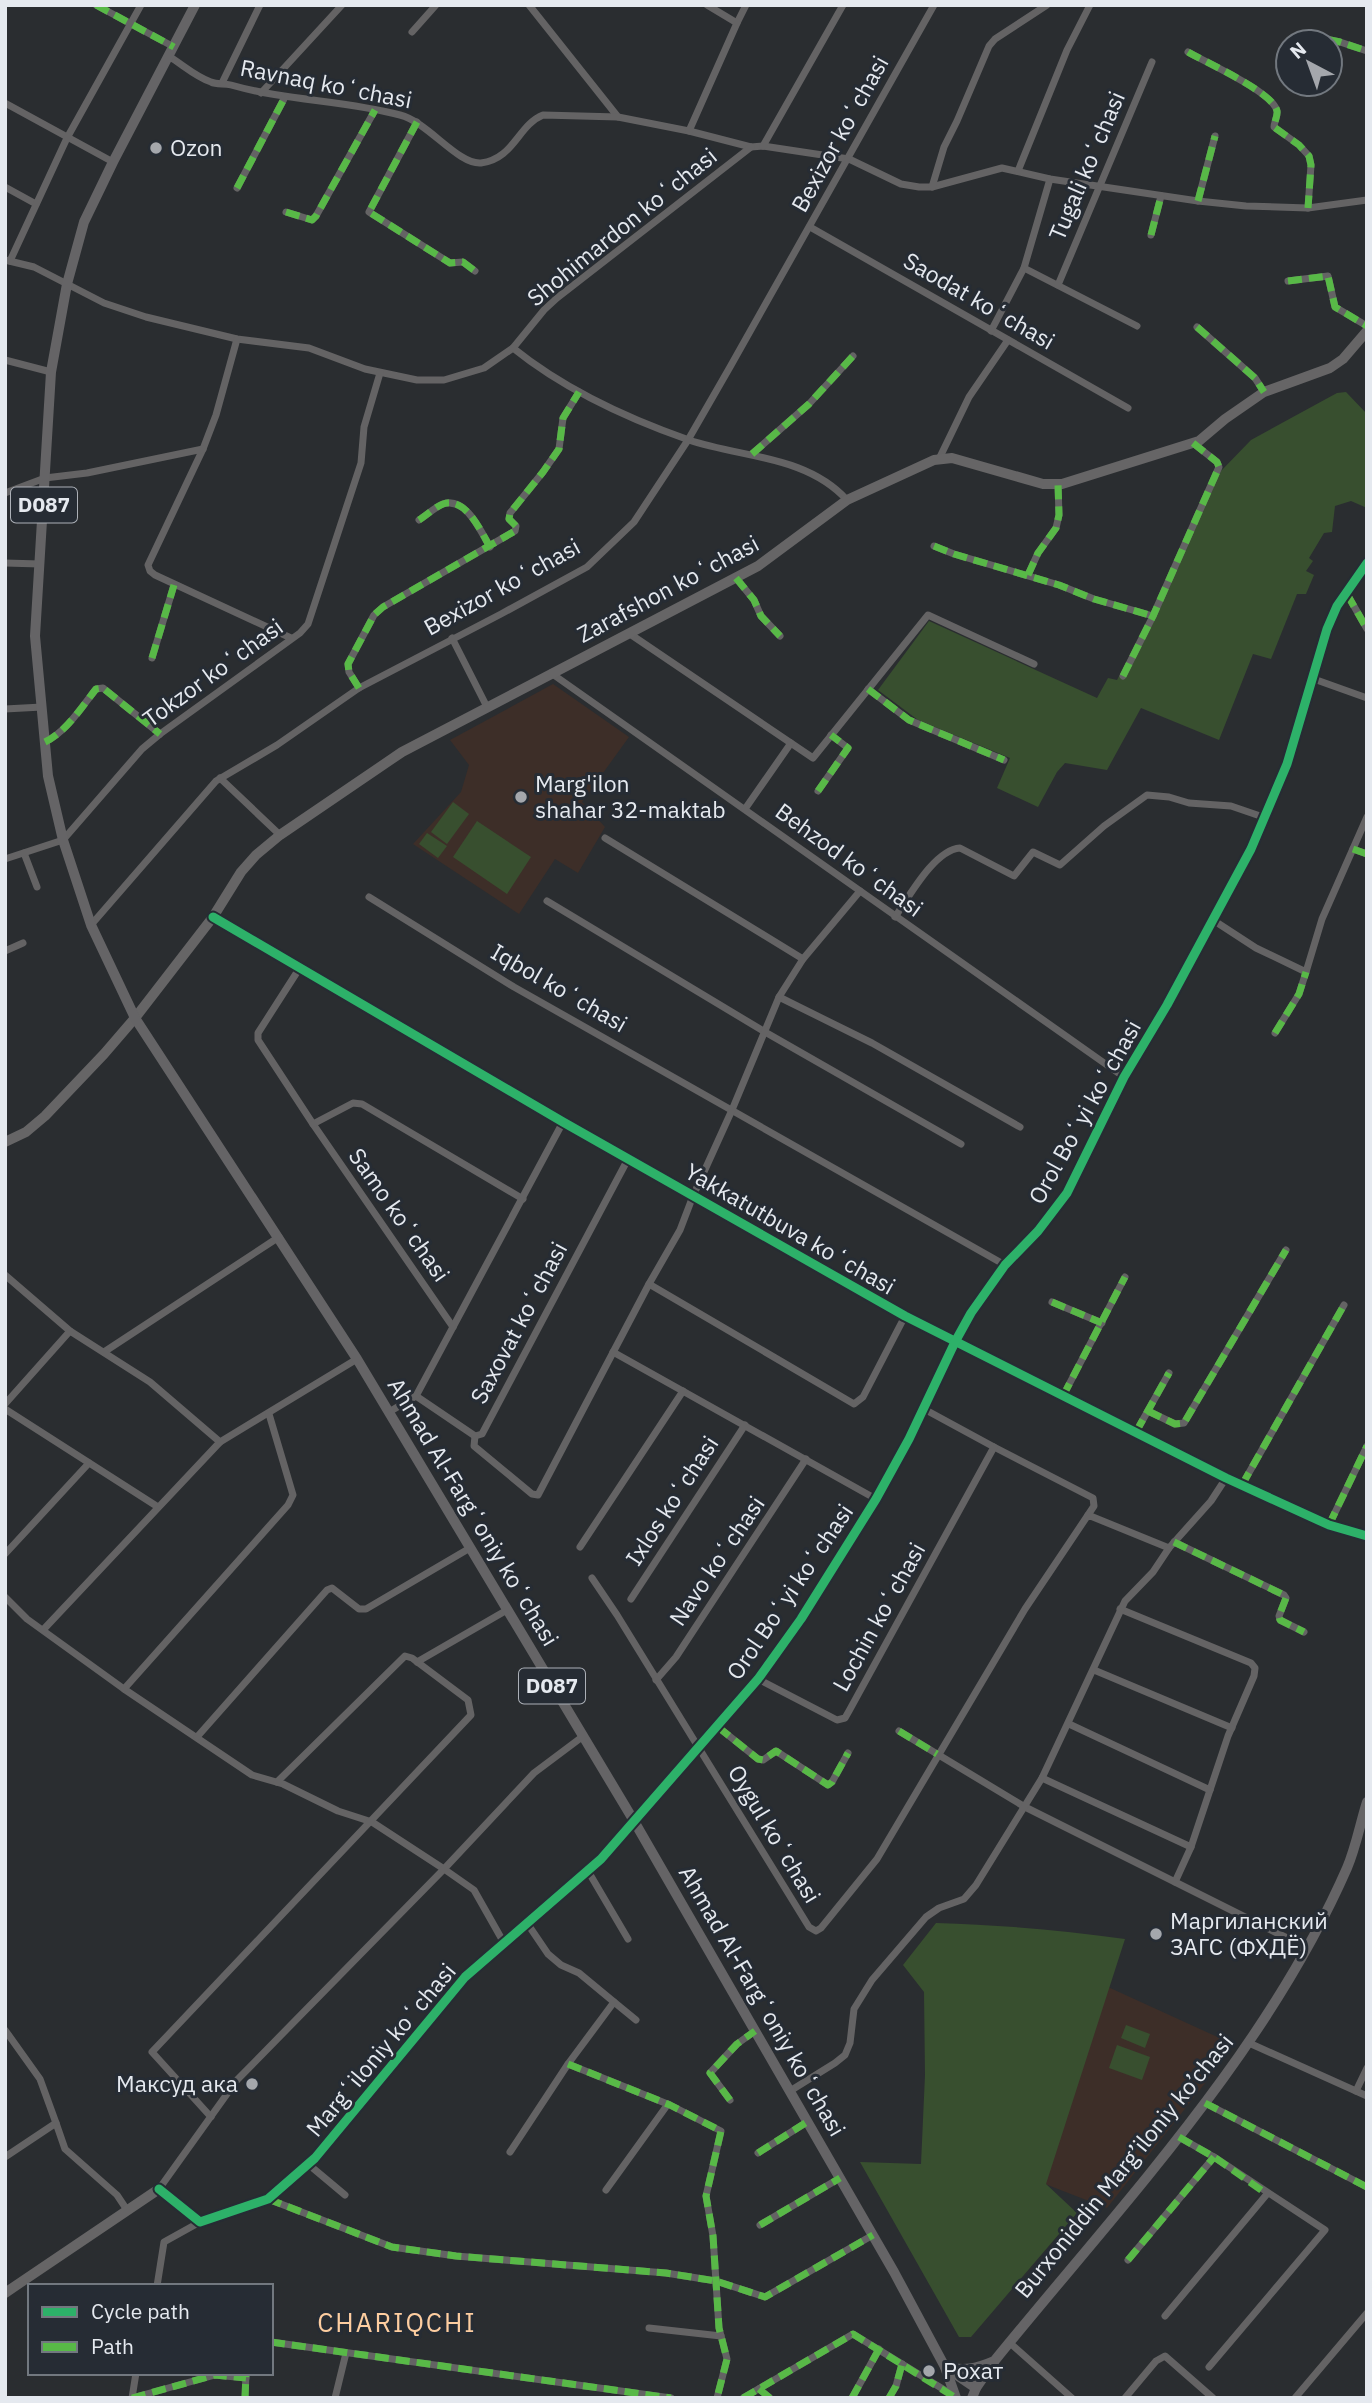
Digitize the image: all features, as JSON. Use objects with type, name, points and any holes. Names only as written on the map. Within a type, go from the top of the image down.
[{"type":"main road","name":"D087","points":[[135,1018],[91,925],[63,840],[48,776],[35,636],[51,372],[67,284],[84,222],[195,5]]},
{"type":"main road","name":"Ahmad Al-Fargʻoniy koʻchasi","points":[[135,1018],[279,1237],[389,1412],[634,1821],[873,2235],[945,2367]]},
{"type":"main road","name":"Burxoniddin Marg’iloniy ko’chasi","points":[[974,2393],[996,2360],[1179,2137],[1249,2043],[1307,1948],[1348,1866],[1367,1802]]},
{"type":"main road","points":[[945,2367],[962,2371],[974,2370],[996,2360]]},
{"type":"main road","name":"D087","points":[[945,2367],[974,2393]]},
{"type":"main road","name":"D087","points":[[945,2367],[956,2398]]},
{"type":"street","name":"Ravnaq koʻchasi","points":[[96,5],[131,23],[214,84],[222,83],[261,93],[401,115],[418,122],[466,160],[480,163],[496,158],[505,152],[533,120],[543,115],[618,117]]},
{"type":"street","points":[[8,260],[67,138],[141,5]]},
{"type":"street","points":[[222,83],[260,5]]},
{"type":"street","points":[[261,93],[342,5]]},
{"type":"street","points":[[412,32],[436,5]]},
{"type":"street","points":[[529,5],[618,117],[751,147],[764,146],[849,159],[901,184],[932,187],[1002,167],[1050,179],[1246,206],[1308,208],[1367,200]]},
{"type":"street","points":[[707,5],[737,23]]},
{"type":"street","points":[[689,131],[746,5]]},
{"type":"street","points":[[764,146],[843,5]]},
{"type":"street","name":"Bexizor koʻchasi","points":[[91,925],[202,795],[220,778],[277,745],[359,688],[587,566],[634,522],[688,440],[934,5]]},
{"type":"street","points":[[932,187],[944,147],[989,46],[995,39],[1047,5]]},
{"type":"street","points":[[1018,171],[1067,50],[1090,5]]},
{"type":"street","points":[[1344,42],[1367,51]]},
{"type":"street","points":[[1188,52],[1250,85],[1262,93],[1275,108],[1277,113],[1273,127],[1299,145],[1309,156],[1311,165],[1308,208]]},
{"type":"street","name":"Tugali koʻchasi","points":[[1058,285],[1153,62]]},
{"type":"street","points":[[237,188],[285,97]]},
{"type":"street","points":[[5,103],[113,162]]},
{"type":"street","points":[[286,212],[307,219],[316,216],[375,110]]},
{"type":"street","points":[[418,122],[369,212],[450,263],[463,262],[475,271]]},
{"type":"street","points":[[1198,201],[1215,136]]},
{"type":"street","name":"Shohimardon koʻchasi","points":[[8,260],[34,267],[104,303],[146,317],[237,339],[309,348],[380,373],[417,380],[444,380],[484,368],[513,348],[557,298],[751,147]]},
{"type":"street","points":[[991,331],[1024,268],[1050,179]]},
{"type":"street","points":[[5,187],[36,204]]},
{"type":"street","points":[[1151,235],[1161,196]]},
{"type":"street","name":"Saodat koʻchasi","points":[[810,227],[1128,408]]},
{"type":"street","points":[[1024,268],[1137,326]]},
{"type":"street","points":[[1288,281],[1328,276],[1335,307],[1367,326]]},
{"type":"street","points":[[1197,327],[1255,378],[1264,392]]},
{"type":"street","points":[[939,459],[952,458],[1043,484],[1058,484],[1199,441],[1264,392],[1330,368],[1343,359],[1367,331]]},
{"type":"street","points":[[237,339],[216,415],[203,449],[148,565],[150,571],[174,585],[291,638]]},
{"type":"street","points":[[939,459],[970,397],[1008,340]]},
{"type":"street","points":[[513,348],[611,410],[688,440],[752,454],[814,474],[839,490],[847,500]]},
{"type":"street","points":[[752,454],[809,404],[853,356]]},
{"type":"street","points":[[5,360],[51,372]]},
{"type":"street","name":"Tokzor koʻchasi","points":[[63,840],[142,749],[305,629],[361,463],[366,417],[380,373]]},
{"type":"street","points":[[359,688],[349,672],[348,664],[374,615],[383,607],[514,531],[516,526],[509,519],[510,513],[559,449],[563,418],[579,392]]},
{"type":"street","points":[[1123,676],[1153,616],[1219,467],[1217,462],[1193,443]]},
{"type":"street","points":[[5,493],[45,478],[87,473],[203,449]]},
{"type":"street","name":"Zarafshon koʻchasi","points":[[5,1142],[26,1132],[45,1116],[135,1018],[213,917],[242,872],[256,855],[280,835],[402,752],[758,566],[847,500],[939,459]]},
{"type":"street","points":[[1028,575],[1038,553],[1056,528],[1059,515],[1058,484]]},
{"type":"street","points":[[419,520],[442,505],[449,503],[459,506],[468,512],[490,547]]},
{"type":"street","points":[[934,545],[954,554],[1153,616]]},
{"type":"street","points":[[5,563],[40,564]]},
{"type":"street","name":"Orol Boʻyi koʻchasi","points":[[699,1748],[758,1679],[801,1619],[876,1499],[971,1313],[1005,1265],[1038,1231],[1067,1193],[1124,1077],[1167,1005],[1266,818],[1287,764],[1327,629],[1337,606],[1366,569]]},
{"type":"street","points":[[736,578],[754,600],[761,616],[780,636]]},
{"type":"street","points":[[152,658],[174,585]]},
{"type":"street","points":[[1347,594],[1367,629]]},
{"type":"street","points":[[630,634],[813,758],[928,615],[1034,664]]},
{"type":"street","points":[[452,638],[487,707]]},
{"type":"street","name":"Behzod koʻchasi","points":[[551,673],[1124,1077]]},
{"type":"street","points":[[1311,678],[1367,698]]},
{"type":"street","points":[[45,742],[56,737],[100,687],[160,734]]},
{"type":"street","points":[[868,689],[909,720],[1004,760]]},
{"type":"street","points":[[5,709],[42,707]]},
{"type":"street","points":[[818,791],[848,748],[831,735]]},
{"type":"street","points":[[745,809],[791,743]]},
{"type":"street","points":[[220,778],[280,835]]},
{"type":"street","points":[[895,917],[925,872],[953,848],[960,848],[1014,876],[1033,852],[1060,865],[1104,826],[1147,795],[1169,797],[1189,803],[1231,806],[1266,818]]},
{"type":"street","points":[[1275,1033],[1299,994],[1322,919],[1367,817]]},
{"type":"street","points":[[605,838],[803,959]]},
{"type":"street","points":[[5,859],[63,840]]},
{"type":"street","points":[[1353,849],[1367,854]]},
{"type":"street","points":[[24,853],[37,887]]},
{"type":"street","points":[[475,1436],[474,1446],[532,1494],[538,1495],[680,1230],[779,997],[803,959],[860,891]]},
{"type":"street","name":"Iqbol koʻchasi","points":[[369,897],[514,987],[1005,1265]]},
{"type":"street","points":[[547,901],[765,1032],[961,1144]]},
{"type":"street","name":"Yakkatutbuva koʻchasi","points":[[213,917],[563,1122],[905,1316],[1226,1478],[1329,1525],[1367,1535]]},
{"type":"street","points":[[1213,920],[1256,947],[1306,972]]},
{"type":"street","points":[[5,951],[23,943]]},
{"type":"street","name":"Samo koʻchasi","points":[[299,969],[257,1037],[313,1124],[453,1328]]},
{"type":"street","points":[[779,997],[872,1044],[1020,1127]]},
{"type":"street","name":"Samo koʻchasi","points":[[313,1124],[353,1103],[362,1104],[523,1199]]},
{"type":"street","name":"Samo koʻchasi","points":[[416,1396],[563,1122]]},
{"type":"street","name":"Saxovat koʻchasi","points":[[416,1396],[475,1436],[482,1434],[628,1159]]},
{"type":"street","points":[[104,1352],[279,1237]]},
{"type":"street","points":[[1148,1411],[1175,1424],[1184,1423],[1286,1250]]},
{"type":"street","points":[[5,1275],[70,1331],[150,1382],[220,1442]]},
{"type":"street","points":[[1063,1396],[1125,1277]]},
{"type":"street","points":[[649,1284],[854,1404],[863,1397],[905,1316]]},
{"type":"street","points":[[1052,1302],[1102,1323]]},
{"type":"street","points":[[1242,1485],[1344,1305]]},
{"type":"street","points":[[70,1331],[5,1407],[158,1507]]},
{"type":"street","points":[[613,1352],[876,1499]]},
{"type":"street","points":[[43,1630],[220,1442],[357,1359]]},
{"type":"street","points":[[1136,1432],[1169,1373]]},
{"type":"street","points":[[580,1547],[683,1391]]},
{"type":"street","points":[[389,1412],[416,1396]]},
{"type":"street","points":[[924,1409],[1093,1498],[1094,1506],[1088,1516],[1171,1545],[1284,1595],[1286,1598],[1280,1620],[1304,1632]]},
{"type":"street","points":[[124,1689],[288,1505],[293,1495],[269,1414]]},
{"type":"street","name":"Ixlos koʻchasi","points":[[631,1599],[745,1425]]},
{"type":"street","points":[[1329,1525],[1367,1446]]},
{"type":"street","name":"Lochin koʻchasi","points":[[758,1679],[833,1719],[845,1718],[993,1447]]},
{"type":"street","name":"Navo koʻchasi","points":[[656,1680],[676,1657],[806,1459]]},
{"type":"street","points":[[5,1554],[89,1463]]},
{"type":"street","points":[[790,2091],[845,2054],[850,2043],[854,2009],[863,1992],[926,1917],[935,1910],[958,1903],[968,1895],[1042,1779],[1120,1609],[1171,1545],[1211,1501],[1226,1478]]},
{"type":"street","name":"Oygul koʻchasi","points":[[699,1748],[809,1927],[816,1931],[867,1874],[1025,1609],[1088,1516]]},
{"type":"street","points":[[197,1737],[327,1590],[332,1588],[359,1609],[366,1609],[470,1548]]},
{"type":"street","points":[[592,1578],[699,1748]]},
{"type":"street","points":[[5,1597],[27,1619],[124,1689],[252,1775],[277,1782],[338,1811],[372,1822],[444,1869],[474,1890],[504,1943]]},
{"type":"street","points":[[1120,1609],[1253,1665],[1254,1676],[1232,1728],[1191,1847],[1175,1882]]},
{"type":"street","points":[[417,1662],[507,1611]]},
{"type":"street","points":[[211,2117],[152,2052],[471,1715],[468,1700],[405,1656],[277,1782]]},
{"type":"street","points":[[1094,1670],[1232,1728]]},
{"type":"street","points":[[1069,1724],[1210,1790]]},
{"type":"street","points":[[718,1727],[758,1759],[763,1760],[776,1751],[828,1785],[848,1753]]},
{"type":"street","points":[[899,1731],[1025,1807],[1307,1948]]},
{"type":"street","points":[[5,2292],[159,2189],[237,2080],[534,1773],[582,1737]]},
{"type":"street","name":"Margʻiloniy koʻchasi","points":[[200,2222],[268,2199],[308,2164],[465,1977],[601,1859],[699,1748]]},
{"type":"street","points":[[1042,1779],[1191,1847]]},
{"type":"street","points":[[587,1871],[628,1939]]},
{"type":"street","points":[[527,1923],[548,1954],[579,1973],[636,2020]]},
{"type":"street","points":[[510,2152],[568,2064],[614,2002]]},
{"type":"street","points":[[730,2100],[710,2073],[737,2044],[755,2031]]},
{"type":"street","points":[[6,2033],[40,2079],[65,2149],[117,2195],[127,2210]]},
{"type":"street","points":[[1249,2043],[1367,2096]]},
{"type":"street","points":[[568,2064],[668,2104],[722,2131],[706,2196],[713,2236],[721,2336],[727,2359],[716,2398]]},
{"type":"street","points":[[1356,2091],[1367,2068]]},
{"type":"street","points":[[1205,2103],[1367,2187]]},
{"type":"street","points":[[606,2190],[668,2104]]},
{"type":"street","points":[[758,2153],[807,2122]]},
{"type":"street","points":[[5,2157],[56,2123]]},
{"type":"street","points":[[1179,2137],[1325,2230],[1209,2367]]},
{"type":"street","points":[[1128,2260],[1214,2157]]},
{"type":"street","points":[[308,2164],[345,2195]]},
{"type":"street","points":[[760,2225],[840,2178]]},
{"type":"street","points":[[157,2284],[164,2242],[200,2222],[159,2189]]},
{"type":"street","points":[[1165,2316],[1268,2194]]},
{"type":"street","points":[[268,2199],[392,2247],[456,2256],[666,2273],[716,2281],[765,2297],[873,2235]]},
{"type":"street","points":[[1295,2398],[1367,2313]]},
{"type":"street","points":[[649,2328],[721,2336]]},
{"type":"street","points":[[743,2398],[850,2334],[855,2334],[956,2398]]},
{"type":"street","points":[[273,2343],[671,2398]]},
{"type":"street","points":[[1010,2343],[1072,2398]]},
{"type":"street","points":[[852,2398],[879,2349]]},
{"type":"street","points":[[335,2398],[346,2353]]},
{"type":"street","points":[[1125,2398],[1156,2361],[1165,2356],[1213,2398]]},
{"type":"street","points":[[889,2398],[896,2386],[902,2364]]},
{"type":"street","points":[[136,2375],[132,2398],[215,2375],[246,2375],[244,2398]]},
{"type":"street","points":[[759,2389],[770,2398]]},
{"type":"shaded area","name":"Marg'ilon shahar 32-maktab","points":[[553,684],[629,737],[582,802],[605,827],[578,873],[555,859],[519,914],[413,844],[461,792],[469,765],[450,740]]},
{"type":"shaded area","points":[[1108,1987],[1235,2045],[1107,2208],[1045,2184]]},
{"type":"green space","points":[[1346,392],[1367,414],[1367,508],[1351,501],[1335,506],[1332,532],[1324,533],[1309,558],[1313,561],[1306,571],[1314,575],[1306,594],[1297,594],[1271,659],[1253,654],[1219,740],[1141,708],[1107,770],[1065,763],[1057,772],[1038,807],[997,788],[1010,758],[918,720],[878,690],[929,621],[1097,698],[1108,678],[1117,680],[1183,553],[1221,471],[1251,440],[1337,393]]},
{"type":"green space","points":[[453,802],[469,814],[447,844],[431,832]]},
{"type":"green space","points":[[477,821],[531,857],[507,894],[453,857]]},
{"type":"green space","points":[[427,833],[447,846],[438,858],[419,844]]},
{"type":"green space","points":[[936,1923],[1031,1928],[1125,1939],[1046,2184],[1077,2213],[971,2337],[959,2337],[860,2162],[921,2164],[925,2075],[924,1992],[903,1965]]},
{"type":"green space","points":[[1126,2025],[1150,2034],[1145,2048],[1121,2038]]},
{"type":"green space","points":[[1117,2045],[1150,2057],[1142,2080],[1109,2068]]},
{"type":"marked path","points":[[96,5],[174,47]]},
{"type":"marked path","points":[[1344,43],[1367,51]]},
{"type":"marked path","points":[[1188,52],[1252,87],[1273,103],[1277,111],[1274,127],[1309,156],[1311,165],[1308,208]]},
{"type":"marked path","points":[[237,188],[285,97]]},
{"type":"marked path","points":[[286,212],[312,220],[316,216],[375,110]]},
{"type":"marked path","points":[[417,122],[369,212],[450,263],[463,262],[475,271]]},
{"type":"marked path","points":[[1198,201],[1215,136]]},
{"type":"marked path","points":[[1151,235],[1161,196]]},
{"type":"marked path","points":[[1288,281],[1328,276],[1335,307],[1367,326]]},
{"type":"marked path","points":[[1197,327],[1255,378],[1264,392]]},
{"type":"marked path","points":[[752,454],[809,404],[853,356]]},
{"type":"marked path","points":[[359,688],[349,672],[348,664],[374,615],[383,607],[515,531],[516,526],[509,519],[510,513],[559,449],[563,418],[579,392]]},
{"type":"marked path","points":[[1123,676],[1153,616],[1219,467],[1217,462],[1193,443]]},
{"type":"marked path","points":[[1028,575],[1038,553],[1056,528],[1059,515],[1058,484]]},
{"type":"marked path","points":[[419,520],[443,504],[459,505],[472,517],[490,547]]},
{"type":"marked path","points":[[934,546],[1153,616]]},
{"type":"marked path","points":[[736,578],[754,600],[761,616],[780,636]]},
{"type":"marked path","points":[[152,658],[174,585]]},
{"type":"marked path","points":[[1347,594],[1367,629]]},
{"type":"marked path","points":[[45,742],[67,725],[96,689],[103,688],[160,734]]},
{"type":"marked path","points":[[868,689],[909,720],[1004,760]]},
{"type":"marked path","points":[[818,791],[848,748],[831,735]]},
{"type":"marked path","points":[[1353,849],[1367,854]]},
{"type":"marked path","points":[[1275,1033],[1299,994],[1306,972]]},
{"type":"marked path","points":[[1148,1411],[1175,1424],[1184,1423],[1286,1250]]},
{"type":"marked path","points":[[1063,1396],[1125,1277]]},
{"type":"marked path","points":[[1052,1302],[1102,1323]]},
{"type":"marked path","points":[[1242,1485],[1344,1305]]},
{"type":"marked path","points":[[1136,1432],[1169,1373]]},
{"type":"marked path","points":[[1329,1525],[1367,1446]]},
{"type":"marked path","points":[[1174,1542],[1284,1595],[1286,1598],[1280,1620],[1304,1632]]},
{"type":"marked path","points":[[718,1727],[758,1759],[763,1760],[776,1751],[828,1785],[848,1753]]},
{"type":"marked path","points":[[899,1731],[937,1754]]},
{"type":"marked path","points":[[730,2100],[710,2073],[737,2044],[755,2031]]},
{"type":"marked path","points":[[568,2064],[670,2105],[721,2131],[706,2196],[713,2236],[719,2328],[727,2359],[717,2398]]},
{"type":"marked path","points":[[1205,2103],[1367,2187]]},
{"type":"marked path","points":[[758,2153],[807,2122]]},
{"type":"marked path","points":[[1179,2137],[1214,2157],[1267,2194]]},
{"type":"marked path","points":[[1128,2260],[1214,2157]]},
{"type":"marked path","points":[[760,2225],[840,2178]]},
{"type":"marked path","points":[[268,2199],[392,2247],[456,2256],[666,2273],[716,2281],[765,2297],[873,2235]]},
{"type":"marked path","points":[[743,2398],[853,2334],[956,2398]]},
{"type":"marked path","points":[[273,2342],[671,2398]]},
{"type":"marked path","points":[[852,2398],[879,2349]]},
{"type":"marked path","points":[[889,2398],[896,2386],[902,2364]]},
{"type":"marked path","points":[[132,2398],[215,2375],[246,2378]]},
{"type":"marked path","points":[[245,2398],[246,2375]]},
{"type":"marked path","points":[[759,2389],[770,2398]]},
{"type":"cycle path","points":[[159,2189],[200,2222],[268,2199],[315,2158],[465,1977],[601,1859],[758,1679],[801,1619],[876,1499],[971,1313],[1005,1265],[1038,1231],[1067,1193],[1124,1077],[1167,1005],[1251,849],[1287,764],[1327,629],[1337,606],[1367,563]]},
{"type":"cycle path","points":[[213,917],[563,1122],[905,1316],[1226,1478],[1329,1525],[1367,1536]]},
{"type":"place","name":"Ozon","points":[[156,148]]},
{"type":"place","name":"Marg'ilon shahar 32-maktab","points":[[521,797]]},
{"type":"place","name":"Маргиланский ЗАГС (ФХДЁ)","points":[[1156,1934]]},
{"type":"place","name":"Максуд ака","points":[[252,2084]]},
{"type":"place","name":"Рохат","points":[[929,2371]]},
{"type":"district","name":"CHARIQCHI","points":[[397,2323]]}]
